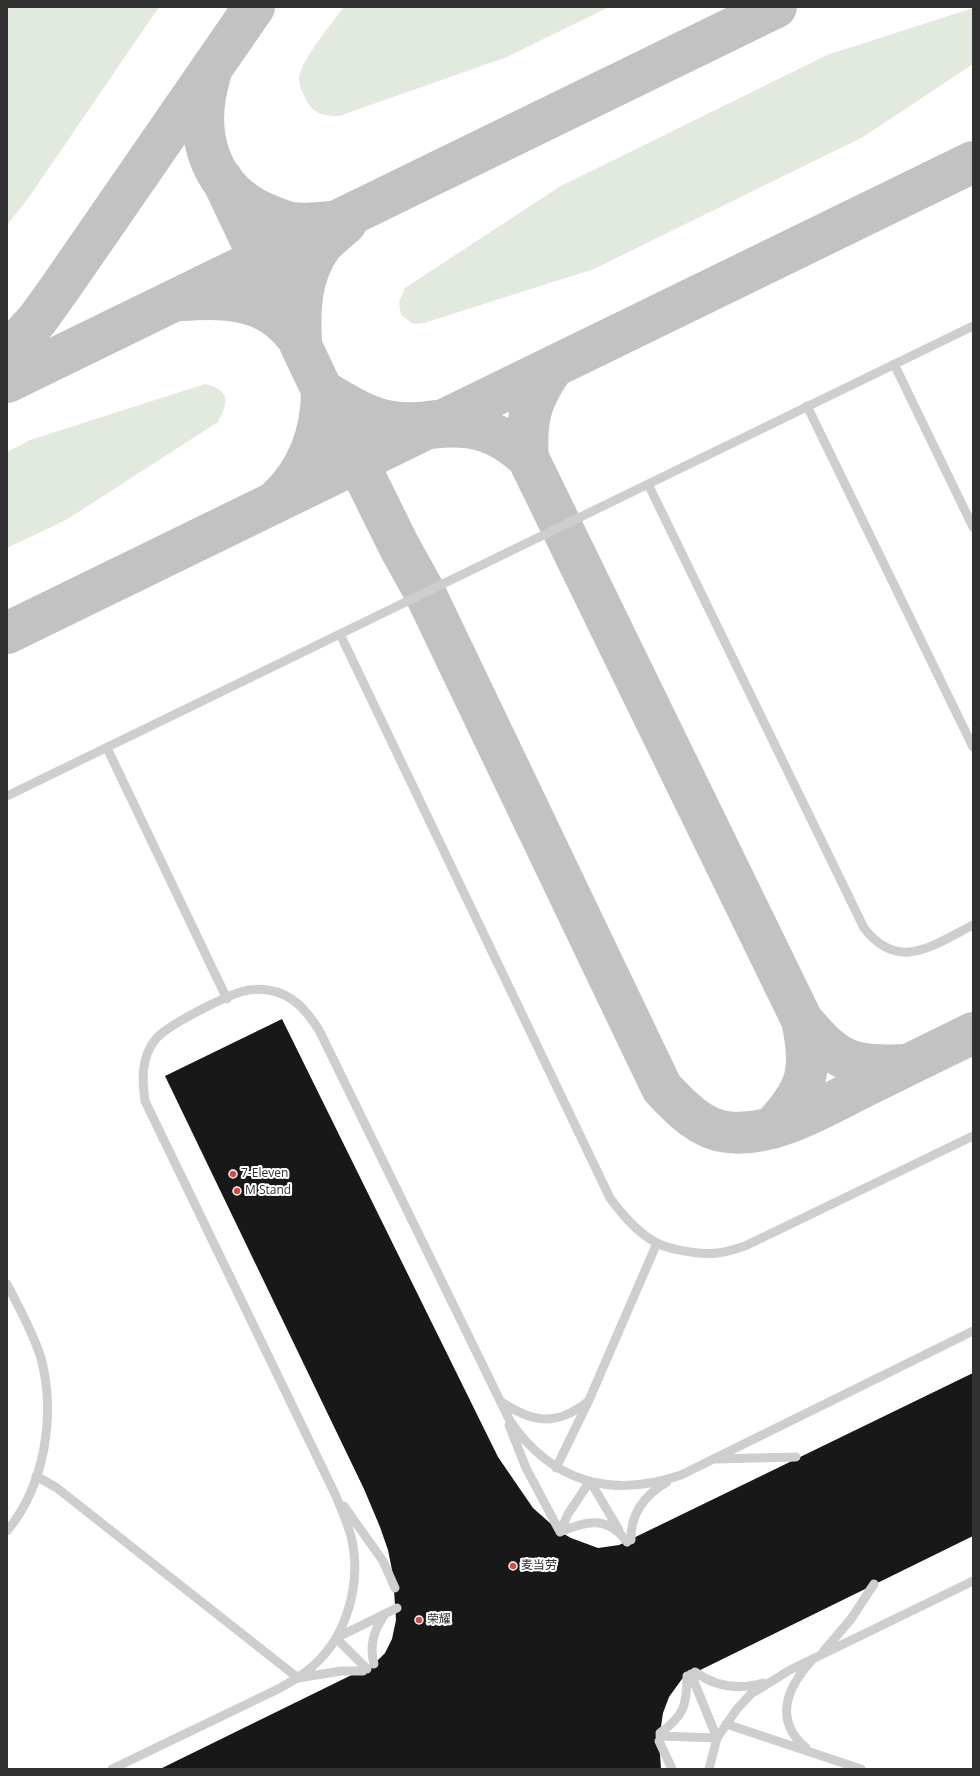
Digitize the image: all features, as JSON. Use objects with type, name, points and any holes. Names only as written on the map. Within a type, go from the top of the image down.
[{"type":"lane","points":[[7,796],[973,326]]},
{"type":"lane","points":[[894,364],[973,527]]},
{"type":"lane","points":[[807,406],[973,747]]},
{"type":"lane","points":[[648,484],[864,928],[873,940],[882,947],[895,952],[906,953],[927,948],[973,925]]},
{"type":"lane","points":[[340,634],[610,1198],[620,1212],[656,1243],[705,1253],[718,1253],[745,1246],[973,1136]]},
{"type":"lane","points":[[107,748],[227,999]]},
{"type":"lane","points":[[112,1769],[298,1678],[314,1665],[336,1638],[350,1603],[354,1582],[355,1560],[351,1538],[335,1494],[145,1101],[142,1080],[144,1061],[155,1040],[168,1027],[248,990],[267,990],[287,997],[304,1008],[319,1030],[500,1401],[510,1421],[523,1440],[540,1456],[556,1468],[590,1481],[616,1484],[644,1484],[663,1481],[681,1475]]},
{"type":"lane","points":[[556,1468],[589,1400],[656,1243]]},
{"type":"lane","points":[[7,1284],[33,1336],[40,1358],[45,1379],[46,1433],[36,1476],[25,1502],[7,1531]]},
{"type":"lane","points":[[560,1532],[581,1523],[593,1522],[611,1527],[629,1541],[630,1529],[634,1516],[643,1502],[654,1491],[712,1459],[973,1332]]},
{"type":"lane","points":[[500,1401],[518,1413],[540,1419],[563,1416],[576,1411],[589,1400]]},
{"type":"lane","points":[[500,1401],[526,1468],[560,1532]]},
{"type":"lane","points":[[712,1459],[796,1457]]},
{"type":"lane","points":[[36,1476],[58,1488],[298,1678],[368,1668]]},
{"type":"lane","points":[[560,1532],[568,1514],[590,1481]]},
{"type":"lane","points":[[590,1481],[620,1533]]},
{"type":"lane","points":[[335,1494],[380,1555],[395,1588]]},
{"type":"lane","points":[[709,1769],[717,1738],[726,1724],[751,1694],[769,1682],[818,1656],[973,1581]]},
{"type":"lane","points":[[808,1751],[798,1742],[791,1731],[787,1719],[787,1704],[790,1689],[797,1677],[818,1656],[851,1618],[874,1584]]},
{"type":"lane","points":[[336,1638],[397,1608]]},
{"type":"lane","points":[[368,1668],[374,1632],[386,1613]]},
{"type":"lane","points":[[336,1638],[368,1668]]},
{"type":"lane","points":[[691,1674],[727,1686],[753,1686],[769,1682]]},
{"type":"lane","points":[[660,1737],[675,1722],[684,1708],[691,1674]]},
{"type":"lane","points":[[691,1674],[717,1738]]},
{"type":"lane","points":[[726,1724],[861,1769]]},
{"type":"lane","points":[[660,1737],[717,1738]]},
{"type":"lane","points":[[660,1737],[672,1769]]},
{"type":"shaded area","points":[[7,7],[159,7],[27,200],[7,225]]},
{"type":"shaded area","points":[[344,7],[609,7],[507,57],[339,116],[324,115],[309,105],[301,89],[299,77],[301,69],[311,51]]},
{"type":"shaded area","points":[[973,8],[973,64],[863,137],[594,269],[424,323],[413,324],[401,315],[399,302],[405,288],[559,187],[827,55]]},
{"type":"shaded area","points":[[205,384],[219,390],[223,393],[225,398],[222,415],[218,422],[66,520],[7,548],[7,452],[30,440]]},
{"type":"building","points":[[282,1019],[498,1457],[533,1508],[559,1531],[571,1538],[598,1548],[619,1545],[973,1373],[973,1536],[682,1679],[669,1697],[663,1713],[659,1740],[661,1769],[160,1769],[374,1664],[385,1653],[392,1639],[396,1620],[393,1575],[388,1550],[364,1489],[165,1076]]},
{"type":"taxiway","points":[[7,353],[37,320],[60,288],[254,7]]},
{"type":"taxiway","points":[[7,382],[776,7]]},
{"type":"taxiway","points":[[210,75],[205,95],[203,115],[204,134],[208,152],[215,169],[225,185],[239,198],[257,210],[279,219],[302,224],[331,222]]},
{"type":"taxiway","points":[[7,633],[973,162]]},
{"type":"taxiway","points":[[222,179],[322,390],[399,546],[425,593],[662,1088],[691,1116],[699,1122],[717,1130],[727,1132],[764,1130],[782,1125],[818,1110],[973,1033]]},
{"type":"taxiway","points":[[301,341],[301,304],[305,280],[309,268],[321,246],[346,223]]},
{"type":"taxiway","points":[[183,300],[214,299],[244,302],[272,314],[284,323],[295,335]]},
{"type":"taxiway","points":[[528,458],[527,444],[531,409],[540,388],[554,366]]},
{"type":"taxiway","points":[[322,390],[350,407],[389,422],[419,423],[436,421]]},
{"type":"taxiway","points":[[277,500],[288,489],[297,476],[305,464],[311,450],[319,421],[322,390]]},
{"type":"taxiway","points":[[431,428],[459,427],[484,431],[506,441],[528,458],[802,1020],[836,1054],[847,1059],[872,1065],[907,1065]]},
{"type":"taxiway","points":[[772,1128],[793,1102],[805,1078],[807,1053],[802,1020]]},
{"type":"place","name":"7-Eleven","points":[[233,1174]]},
{"type":"place","name":"M Stand","points":[[237,1191]]},
{"type":"place","name":"麦当劳","points":[[513,1566]]},
{"type":"place","name":"荣耀","points":[[419,1620]]}]
